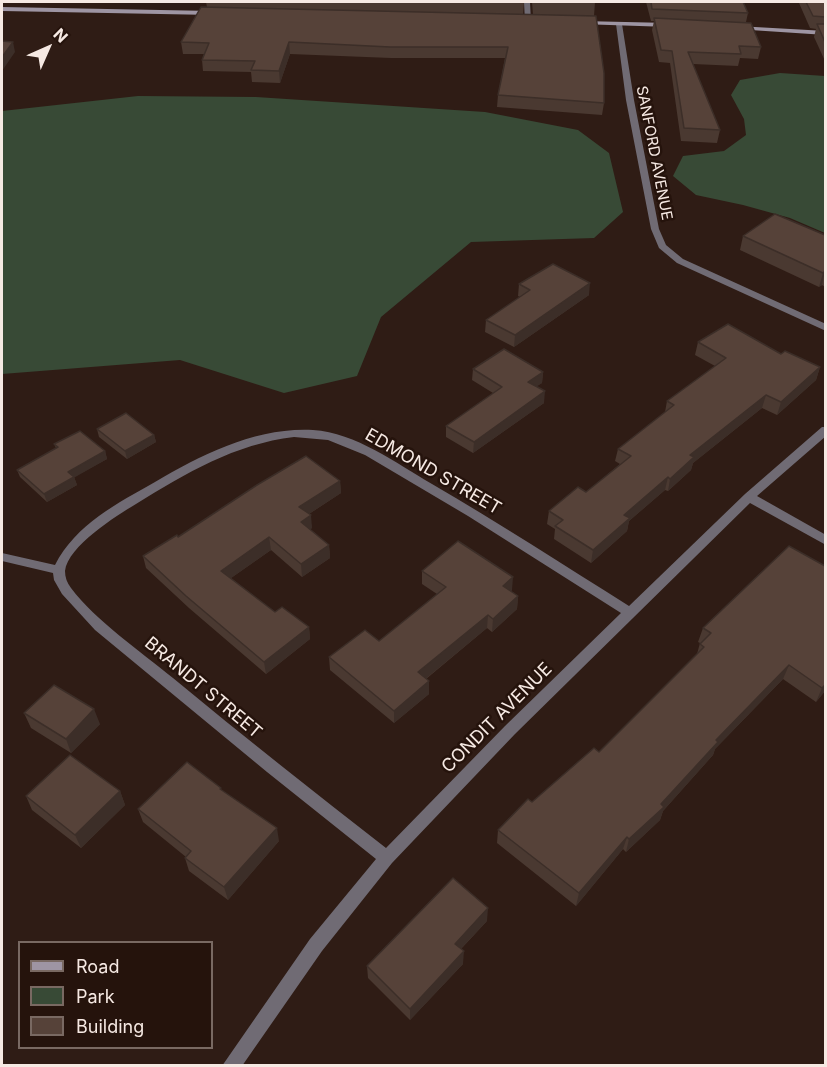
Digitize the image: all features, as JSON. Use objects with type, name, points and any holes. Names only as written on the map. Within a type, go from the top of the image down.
[{"type":"main road","points":[[2,9],[221,14]]},
{"type":"main road","points":[[516,22],[539,22]]},
{"type":"main road","points":[[571,23],[674,25]]},
{"type":"main road","points":[[728,27],[825,33]]},
{"type":"street","points":[[527,2],[528,22]]},
{"type":"street","name":"SANFORD AVENUE","points":[[619,24],[630,100],[655,229],[662,246],[680,261],[825,328]]},
{"type":"street","name":"CONDIT AVENUE","points":[[231,1065],[316,945],[387,858],[510,730],[749,497],[825,430]]},
{"type":"street","name":"EDMOND STREET","points":[[59,570],[69,550],[81,537],[100,522],[170,478],[236,447],[266,438],[316,434],[339,440],[368,452],[631,613]]},
{"type":"street","points":[[749,497],[825,541]]},
{"type":"street","points":[[2,557],[59,570]]},
{"type":"street","name":"BRANDT STREET","points":[[59,570],[60,580],[66,591],[100,627],[272,768],[387,858]]},
{"type":"green space","points":[[780,73],[825,76],[825,233],[790,218],[696,195],[673,176],[683,156],[724,151],[746,135],[744,119],[731,95],[740,80]]},
{"type":"green space","points":[[138,96],[256,97],[485,112],[578,130],[609,153],[623,212],[594,238],[471,242],[381,317],[357,376],[284,393],[180,360],[2,374],[2,111]]},
{"type":"building","points":[[651,2],[743,2],[748,13],[652,9]]},
{"type":"building","points":[[806,2],[825,2],[825,17],[813,16]]},
{"type":"building","points":[[201,7],[596,16],[604,73],[604,103],[498,95],[508,47],[390,47],[289,42],[279,71],[251,70],[255,61],[202,60],[209,43],[181,42]]},
{"type":"building","points":[[654,18],[751,23],[761,47],[739,46],[741,54],[688,52],[720,130],[684,128],[672,51],[661,50]]},
{"type":"building","points":[[817,24],[825,24],[825,42]]},
{"type":"building","points":[[2,41],[13,42],[2,57]]},
{"type":"building","points":[[775,214],[825,235],[825,271],[823,273],[743,236]]},
{"type":"building","points":[[553,264],[590,283],[515,335],[486,320],[530,290],[519,284]]},
{"type":"building","points":[[728,324],[781,354],[785,351],[820,367],[781,402],[766,395],[690,455],[694,457],[624,515],[630,518],[593,550],[555,526],[563,520],[549,511],[578,487],[586,492],[631,456],[618,449],[674,405],[667,401],[726,358],[698,342]]},
{"type":"building","points":[[504,349],[543,372],[528,382],[545,391],[474,442],[446,426],[502,387],[473,369]]},
{"type":"building","points":[[126,413],[154,435],[125,451],[97,429]]},
{"type":"building","points":[[80,431],[105,451],[68,472],[74,477],[44,494],[17,470],[58,447],[54,444]]},
{"type":"building","points":[[306,456],[340,481],[299,507],[311,515],[301,522],[329,545],[301,564],[269,537],[221,571],[275,612],[282,607],[309,627],[264,662],[143,556],[177,535],[178,537]]},
{"type":"building","points":[[458,541],[513,577],[503,586],[518,596],[493,619],[488,615],[418,672],[429,681],[394,711],[329,657],[365,630],[379,641],[446,587],[422,571]]},
{"type":"building","points":[[789,546],[825,566],[825,685],[822,688],[789,665],[716,740],[718,742],[661,804],[664,807],[629,839],[627,837],[579,893],[498,830],[528,799],[532,802],[594,748],[599,752],[704,647],[700,644],[711,633],[703,628]]},
{"type":"building","points":[[54,685],[94,709],[66,739],[24,713]]},
{"type":"building","points":[[70,755],[120,791],[75,835],[26,796]]},
{"type":"building","points":[[187,762],[220,789],[277,828],[224,887],[185,858],[191,851],[138,809]]},
{"type":"building","points":[[453,878],[488,908],[455,944],[464,951],[410,1009],[367,966]]}]
